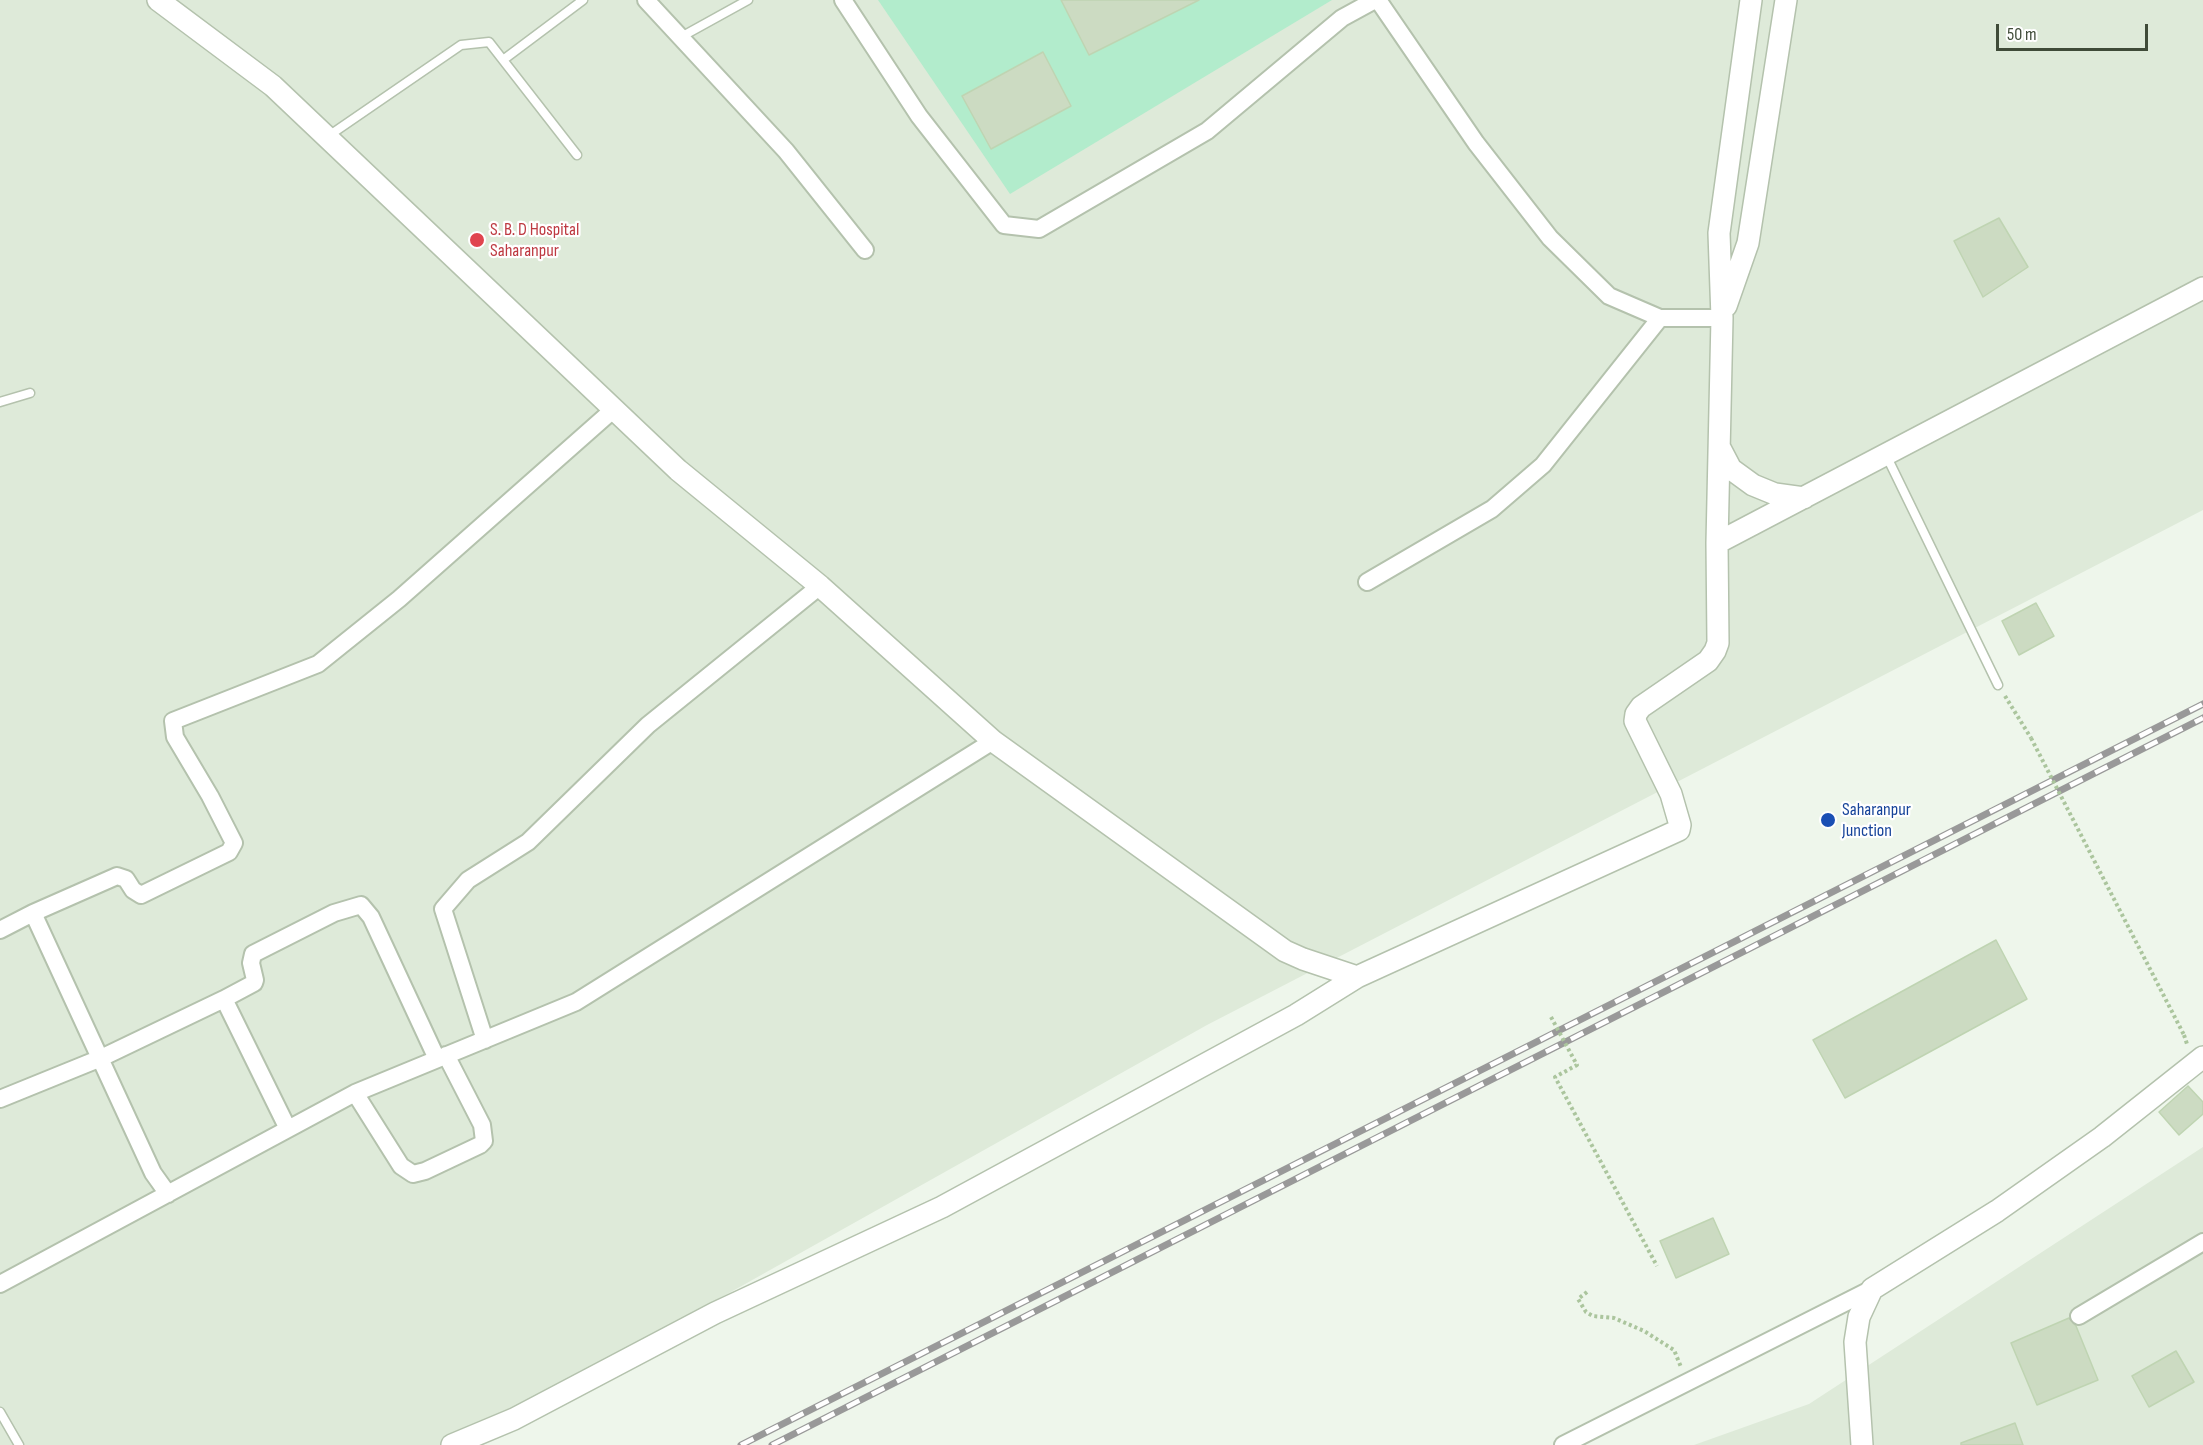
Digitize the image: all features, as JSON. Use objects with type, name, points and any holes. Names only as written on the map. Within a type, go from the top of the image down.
[{"type":"street","points":[[158,0],[273,86],[678,470],[820,586],[993,741],[1285,951],[1357,977]]},
{"type":"street","points":[[646,0],[786,151],[865,250]]},
{"type":"street","points":[[843,0],[919,116],[1004,225],[1038,229],[1207,131],[1341,18],[1376,0],[1476,143],[1550,238],[1609,296],[1660,318],[1722,318]]},
{"type":"street","points":[[452,1445],[514,1419],[715,1313],[942,1207],[1296,1015],[1357,977],[1679,830],[1680,825],[1671,795],[1635,721],[1636,714],[1641,707],[1708,661],[1718,643],[1717,543],[1722,318],[1719,233],[1751,0]]},
{"type":"street","points":[[1722,318],[1748,243],[1786,0]]},
{"type":"street","points":[[1717,543],[2203,288]]},
{"type":"street","points":[[1367,582],[1492,508],[1543,465],[1660,318]]},
{"type":"street","points":[[0,930],[117,876],[126,879],[133,890],[141,896],[229,852],[234,843],[210,796],[175,737],[173,721],[318,664],[399,599],[614,409]]},
{"type":"street","points":[[1719,447],[1731,469],[1753,485],[1775,494],[1804,498]]},
{"type":"street","points":[[485,1040],[443,909],[468,880],[528,842],[648,725],[820,586]]},
{"type":"street","points":[[0,1284],[355,1093],[576,1002],[993,741]]},
{"type":"street","points":[[0,1099],[100,1058],[254,983],[251,963],[253,954],[334,913],[362,905],[371,917],[441,1057],[482,1125],[484,1141],[425,1171],[413,1174],[401,1166],[355,1093]]},
{"type":"street","points":[[33,914],[153,1173],[168,1194]]},
{"type":"street","points":[[224,999],[288,1129]]},
{"type":"street","points":[[1563,1445],[1872,1289],[1997,1211],[2102,1137],[2203,1057]]},
{"type":"street","points":[[2079,1316],[2203,1242]]},
{"type":"street","points":[[1862,1445],[1855,1342],[1858,1317],[1872,1289]]},
{"type":"lane","points":[[503,60],[583,0]]},
{"type":"lane","points":[[681,37],[748,0]]},
{"type":"lane","points":[[326,137],[461,45],[489,42],[577,155]]},
{"type":"lane","points":[[0,402],[30,393]]},
{"type":"lane","points":[[1886,455],[1998,685]]},
{"type":"lane","points":[[0,1412],[20,1445]]},
{"type":"path","points":[[1998,685],[2031,738],[2184,1035]]},
{"type":"path","points":[[1551,1017],[1577,1065],[1555,1077],[1658,1266]]},
{"type":"path","points":[[1587,1292],[1578,1299],[1586,1312],[1593,1316],[1614,1318],[1624,1322],[1644,1331],[1674,1350],[1687,1381]]},
{"type":"shaded area","points":[[0,0],[2203,0],[2203,510],[1207,1025],[458,1445],[0,1445]]},
{"type":"shaded area","points":[[2203,1147],[2203,1445],[1694,1445],[1809,1404]]},
{"type":"green space","points":[[878,0],[1332,0],[1010,194]]},
{"type":"building","points":[[1061,0],[1199,0],[1089,55]]},
{"type":"building","points":[[1043,52],[1071,106],[991,149],[962,96]]},
{"type":"building","points":[[1999,218],[2028,267],[1983,297],[1954,241]]},
{"type":"building","points":[[2036,603],[2054,636],[2019,655],[2002,621]]},
{"type":"building","points":[[1996,940],[2027,999],[1845,1098],[1813,1040]]},
{"type":"building","points":[[2188,1086],[2203,1102],[2203,1114],[2179,1135],[2159,1112]]},
{"type":"building","points":[[1713,1218],[1729,1254],[1676,1278],[1660,1241]]},
{"type":"building","points":[[2069,1318],[2076,1326],[2098,1380],[2037,1405],[2011,1343]]},
{"type":"building","points":[[2176,1351],[2194,1382],[2149,1407],[2132,1376]]},
{"type":"building","points":[[2015,1423],[2023,1445],[1961,1445],[1961,1443]]},
{"type":"railway","points":[[741,1445],[2203,704]]},
{"type":"railway","points":[[772,1445],[2203,718]]},
{"type":"place","name":"S. B. D Hospital Saharanpur","points":[[477,240]]},
{"type":"place","name":"Saharanpur Junction","points":[[1828,820]]}]
